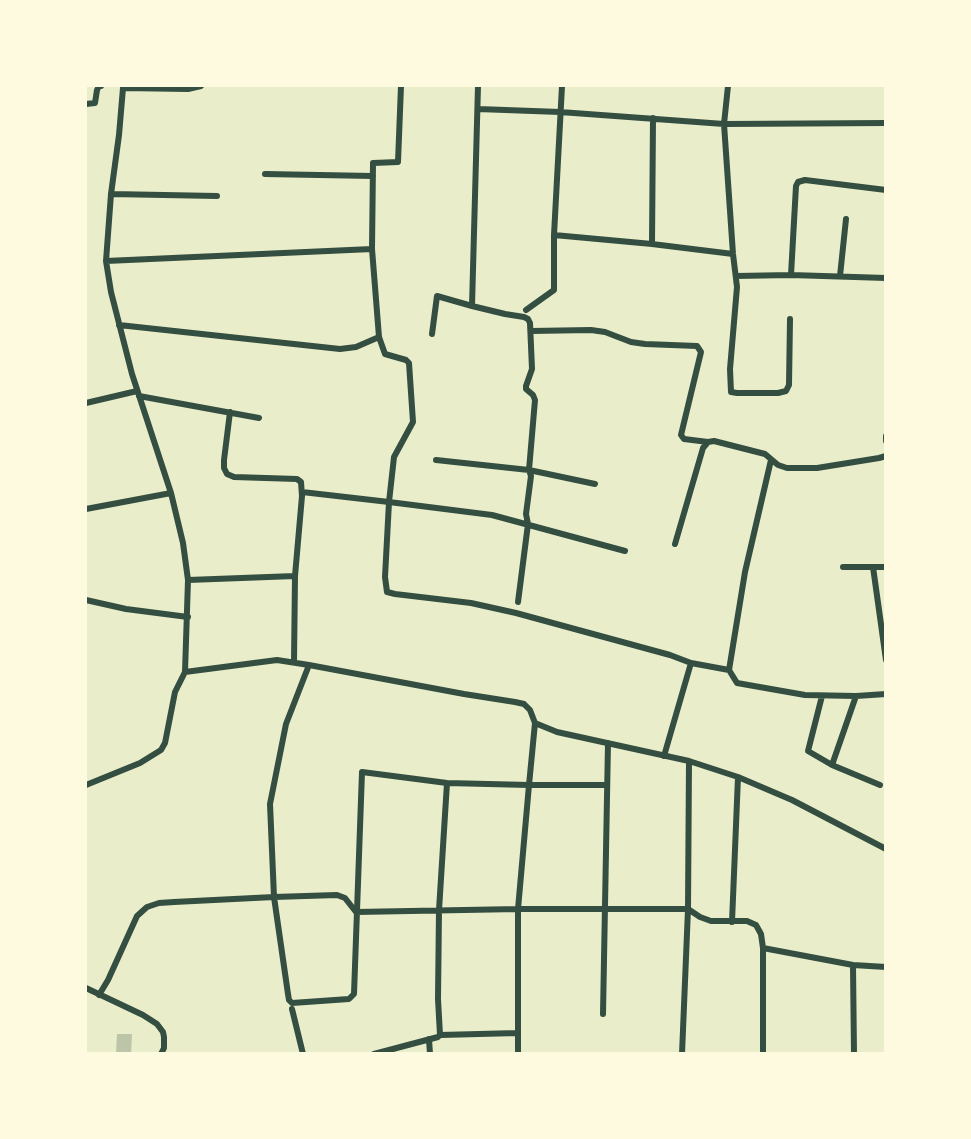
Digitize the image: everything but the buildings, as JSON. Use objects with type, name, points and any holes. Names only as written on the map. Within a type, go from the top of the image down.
[{"type":"street","points":[[86,104],[95,103],[97,90],[101,86]]},
{"type":"street","points":[[86,785],[140,763],[161,750],[165,742],[175,692],[185,672],[188,580],[183,543],[171,494],[138,393],[119,325],[106,261],[123,88],[188,89],[201,86]]},
{"type":"street","points":[[401,86],[398,162],[373,163],[372,249],[379,337],[385,354],[409,363],[413,422],[394,457],[385,577],[387,592],[505,610],[670,655],[691,663],[729,670]]},
{"type":"street","points":[[472,306],[478,86]]},
{"type":"street","points":[[526,310],[554,290],[554,235],[562,86]]},
{"type":"street","points":[[728,86],[724,124],[737,287],[730,369],[731,392],[778,393],[786,391],[789,385],[789,319]]},
{"type":"street","points":[[478,109],[560,112],[724,124],[885,123]]},
{"type":"street","points":[[652,244],[653,118]]},
{"type":"street","points":[[265,174],[374,176]]},
{"type":"street","points":[[791,275],[798,182],[805,180],[885,189]]},
{"type":"street","points":[[111,194],[217,196]]},
{"type":"street","points":[[840,276],[846,219]]},
{"type":"street","points":[[554,235],[733,254]]},
{"type":"street","points":[[106,261],[372,249]]},
{"type":"street","points":[[736,276],[885,278]]},
{"type":"street","points":[[432,334],[437,296],[524,317],[530,323],[531,369],[526,389],[535,400],[529,470],[531,476],[526,514],[528,524],[518,602]]},
{"type":"street","points":[[119,325],[340,349],[356,347],[379,337]]},
{"type":"street","points":[[531,331],[591,330],[631,342],[697,346],[701,352],[681,435],[684,439],[714,441],[765,454],[783,468],[806,468],[885,456]]},
{"type":"street","points":[[86,403],[138,393],[259,418]]},
{"type":"street","points":[[230,412],[224,460],[227,474],[234,477],[297,479],[301,482],[295,576],[294,663]]},
{"type":"street","points":[[885,436],[885,441]]},
{"type":"street","points":[[675,544],[703,448],[708,442]]},
{"type":"street","points":[[436,460],[529,470],[594,484]]},
{"type":"street","points":[[771,460],[745,572],[729,670],[737,683],[805,695],[885,694]]},
{"type":"street","points":[[302,492],[492,516],[625,551]]},
{"type":"street","points":[[86,510],[171,494]]},
{"type":"street","points":[[843,567],[885,567]]},
{"type":"street","points":[[873,567],[885,660]]},
{"type":"street","points":[[188,580],[295,576]]},
{"type":"street","points":[[86,602],[188,617]]},
{"type":"street","points":[[185,672],[277,660],[515,702],[524,704],[530,710],[535,723],[518,909],[518,1053]]},
{"type":"street","points":[[664,756],[691,663]]},
{"type":"street","points":[[309,664],[286,724],[270,804],[274,897],[289,1000],[292,1003],[352,998],[355,990],[362,772],[447,783],[607,785]]},
{"type":"street","points":[[822,696],[808,751],[832,765],[879,785]]},
{"type":"street","points":[[832,765],[856,696]]},
{"type":"street","points":[[535,723],[557,732],[689,761],[738,777],[792,800],[885,849]]},
{"type":"street","points":[[603,1014],[608,743]]},
{"type":"street","points":[[682,1053],[688,909],[689,761]]},
{"type":"street","points":[[732,922],[738,777]]},
{"type":"street","points":[[440,1035],[438,999],[440,910],[447,783]]},
{"type":"street","points":[[99,994],[108,980],[137,916],[147,907],[159,903],[337,896],[345,898],[356,912]]},
{"type":"street","points":[[356,912],[688,909],[711,921],[747,921],[756,925],[761,934],[763,948],[763,1053]]},
{"type":"street","points":[[763,948],[853,965],[885,967]]},
{"type":"street","points":[[853,965],[854,1053]]},
{"type":"street","points":[[86,988],[157,1024],[164,1032],[164,1047],[161,1053]]},
{"type":"street","points":[[292,1009],[303,1053]]},
{"type":"street","points":[[374,1053],[429,1040],[440,1035],[518,1033]]},
{"type":"street","points":[[429,1040],[429,1053]]}]
